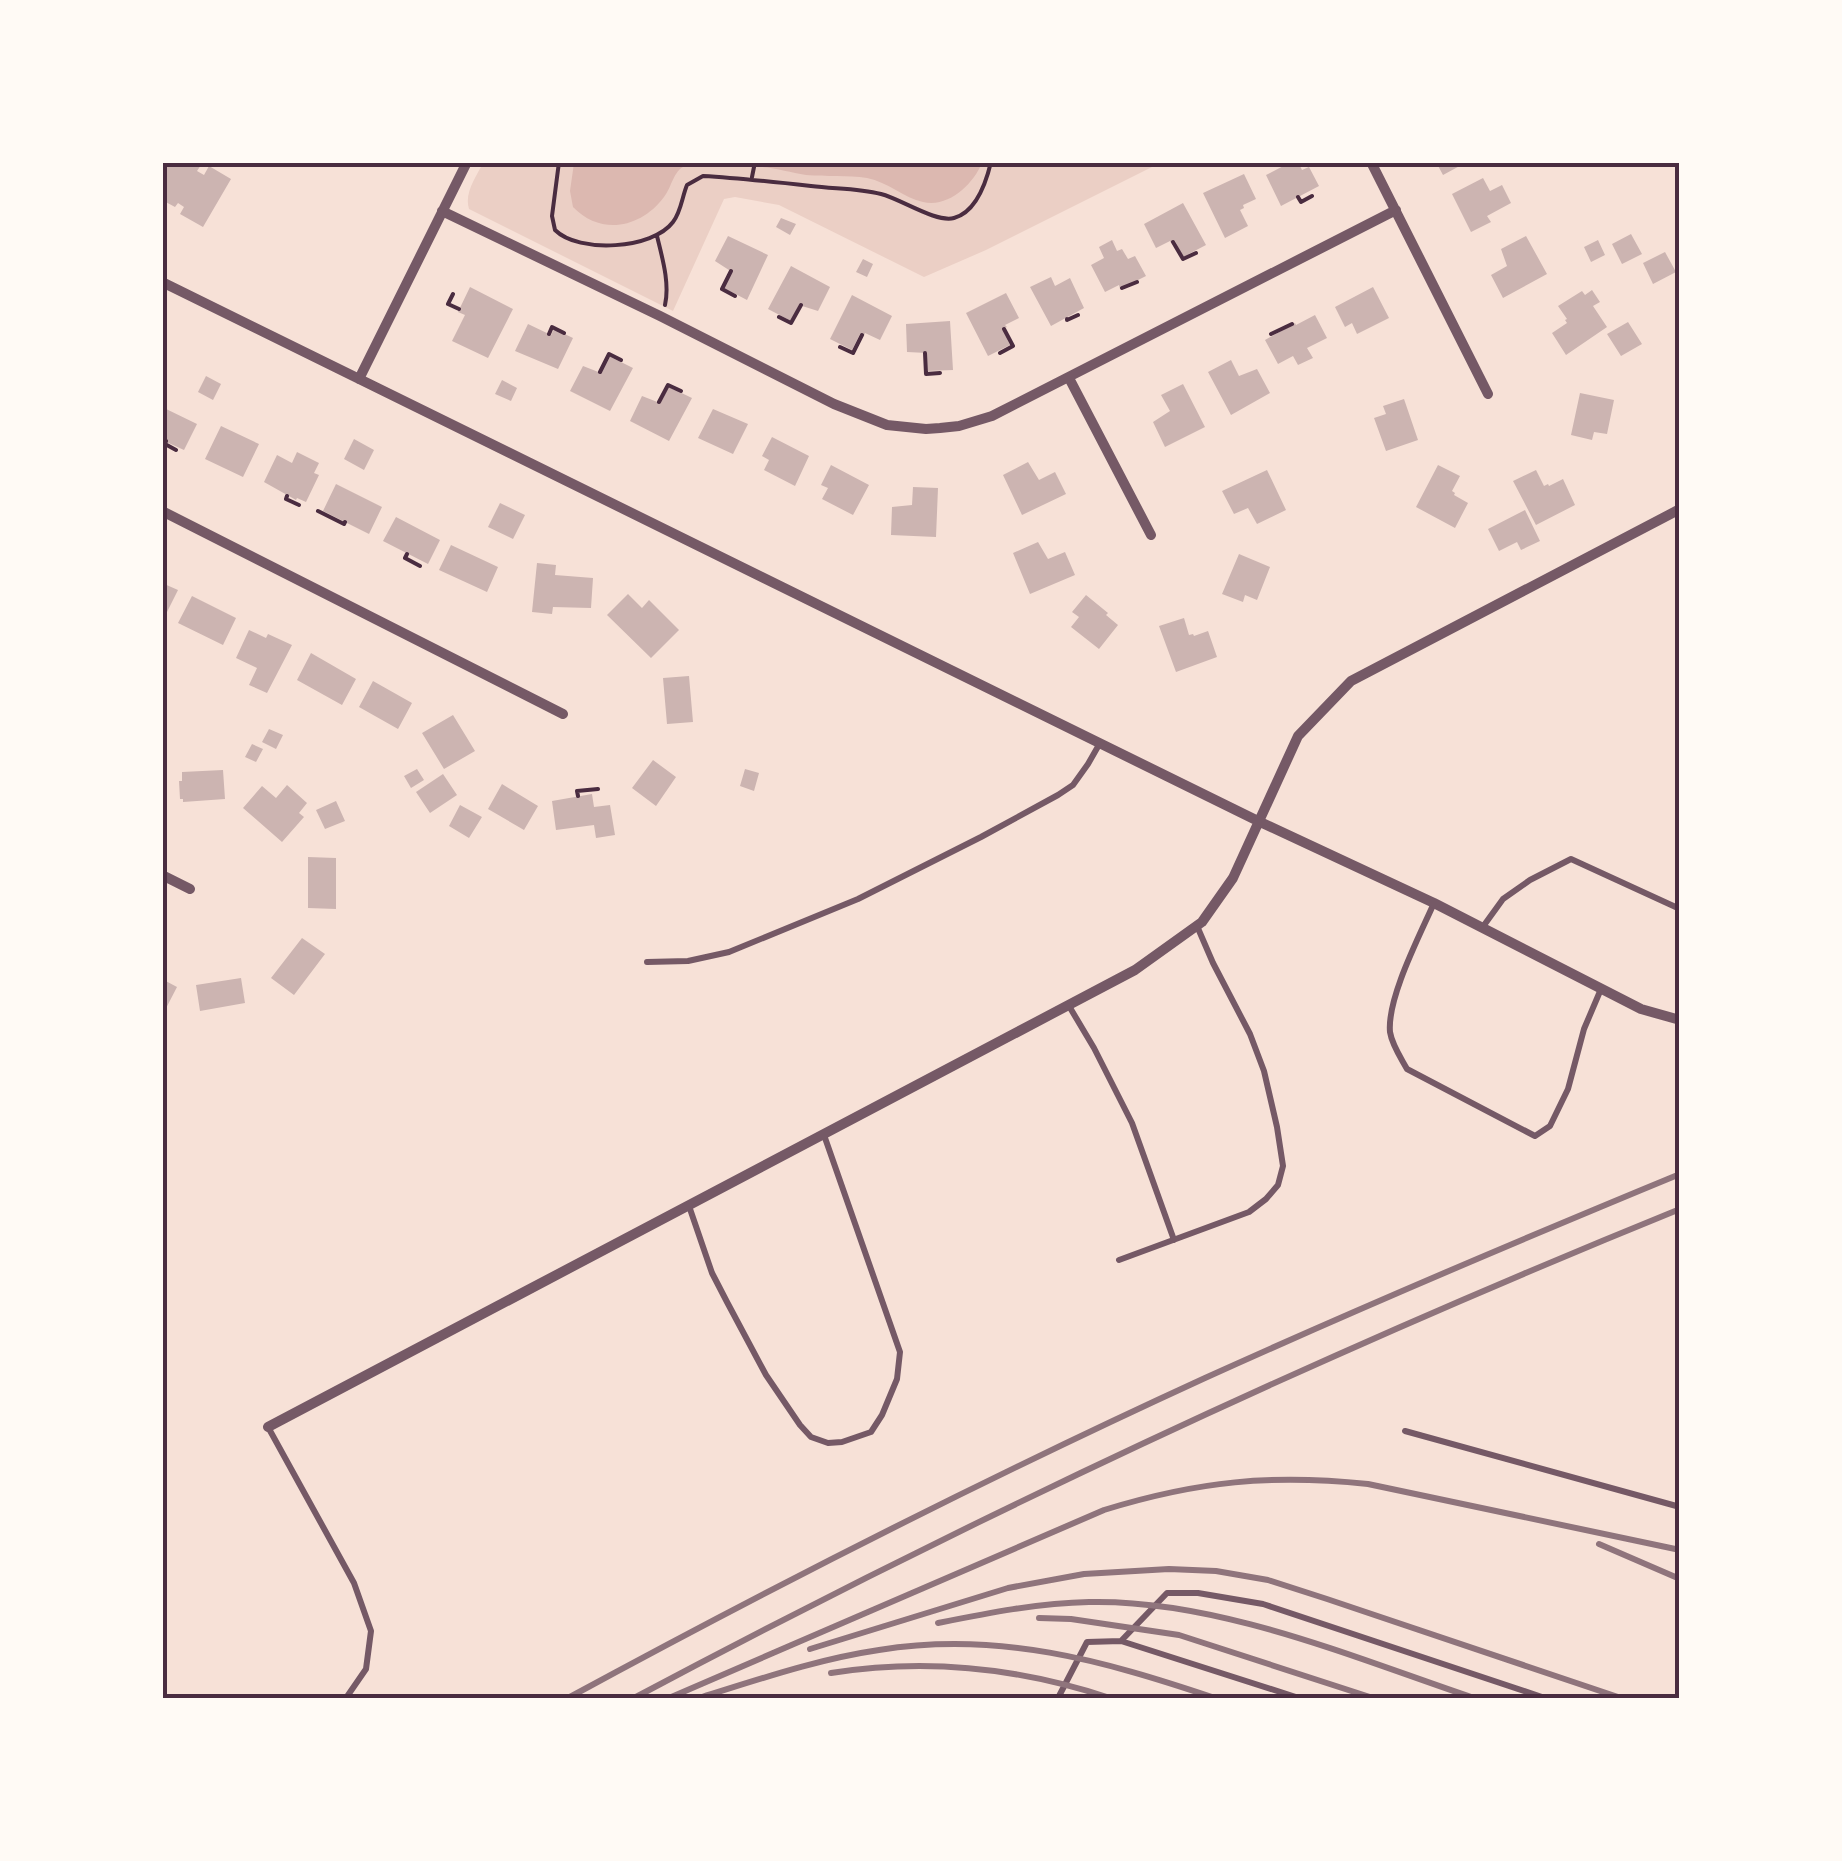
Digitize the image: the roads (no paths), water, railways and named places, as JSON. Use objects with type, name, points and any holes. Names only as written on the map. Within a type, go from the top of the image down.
[{"type":"street","points":[[359,379],[467,162]]},
{"type":"street","points":[[1372,162],[1488,394]]},
{"type":"street","points":[[442,211],[834,404],[887,424],[926,429],[960,426],[992,416],[1396,210]]},
{"type":"street","points":[[162,282],[1258,821],[1434,903],[1641,1009],[1680,1020]]},
{"type":"street","points":[[1069,378],[1150,535]]},
{"type":"street","points":[[268,1428],[1135,970],[1202,922],[1233,878],[1298,736],[1350,681],[1680,509]]},
{"type":"street","points":[[162,512],[564,714]]},
{"type":"street","points":[[162,876],[190,889]]},
{"type":"lane","points":[[647,962],[688,961],[730,952],[858,899],[982,838],[1058,795],[1080,776],[1100,742]]},
{"type":"lane","points":[[1482,928],[1503,899],[1571,859],[1680,908]]},
{"type":"lane","points":[[1434,903],[1396,992],[1390,1031],[1396,1050],[1407,1069],[1535,1136],[1550,1126],[1568,1089],[1584,1030],[1602,988]]},
{"type":"lane","points":[[1119,1260],[1249,1212],[1278,1185],[1283,1166],[1264,1072],[1250,1034],[1197,926]]},
{"type":"lane","points":[[1069,1005],[1132,1123],[1174,1240]]},
{"type":"lane","points":[[689,1205],[712,1274],[766,1375],[800,1425],[811,1437],[828,1443],[871,1432],[897,1379],[900,1352],[824,1134]]},
{"type":"lane","points":[[268,1428],[354,1583],[372,1630],[366,1668],[346,1698]]},
{"type":"lane","points":[[1405,1431],[1680,1507]]},
{"type":"lane","points":[[1121,1641],[1168,1593],[1198,1593],[1263,1604],[1545,1698]]},
{"type":"lane","points":[[1058,1698],[1087,1642],[1121,1641],[1299,1698]]},
{"type":"railway","points":[[568,1698],[884,1533],[1124,1416],[1382,1300],[1680,1174]]},
{"type":"railway","points":[[634,1698],[891,1566],[1151,1440],[1414,1321],[1680,1209]]},
{"type":"railway","points":[[669,1698],[1104,1510],[1203,1486],[1267,1480],[1368,1484],[1680,1550]]},
{"type":"railway","points":[[1599,1544],[1680,1579]]},
{"type":"railway","points":[[810,1649],[1008,1588],[1084,1574],[1169,1569],[1216,1571],[1268,1580],[1621,1698]]},
{"type":"railway","points":[[938,1623],[1013,1609],[1089,1602],[1186,1610],[1285,1634],[1474,1698]]},
{"type":"railway","points":[[1039,1618],[1179,1635],[1373,1698]]},
{"type":"railway","points":[[702,1697],[856,1654],[966,1644],[1091,1661],[1215,1698]]},
{"type":"railway","points":[[831,1673],[902,1666],[972,1669],[1042,1679],[1110,1698]]}]
